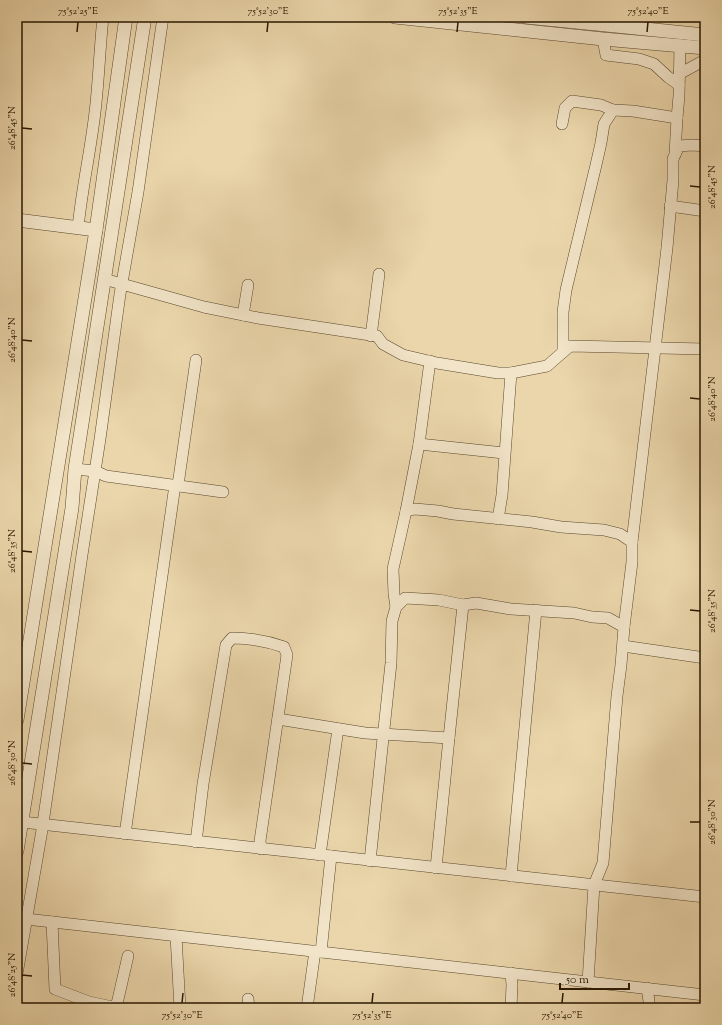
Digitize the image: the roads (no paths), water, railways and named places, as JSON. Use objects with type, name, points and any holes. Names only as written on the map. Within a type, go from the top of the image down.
[{"type":"street","points":[[78,228],[80,201],[96,103],[99,49],[103,17]]},
{"type":"street","points":[[17,720],[96,230],[126,17]]},
{"type":"street","points":[[17,851],[72,508],[75,469],[145,17]]},
{"type":"street","points":[[17,974],[21,919],[42,825],[163,17]]},
{"type":"street","points":[[395,17],[705,48]]},
{"type":"street","points":[[530,17],[705,35]]},
{"type":"street","points":[[604,39],[606,55],[639,59],[654,64],[668,77],[679,79],[705,60]]},
{"type":"street","points":[[675,154],[680,45]]},
{"type":"street","points":[[562,124],[565,108],[572,101],[601,105],[613,110],[633,111],[676,118]]},
{"type":"street","points":[[563,352],[563,312],[566,290],[598,158],[604,124],[613,110]]},
{"type":"street","points":[[588,982],[594,885],[603,863],[617,696],[632,562],[632,542],[667,248],[673,180],[673,159],[679,146],[705,146]]},
{"type":"street","points":[[670,206],[705,211]]},
{"type":"street","points":[[17,220],[96,230]]},
{"type":"street","points":[[371,336],[379,274]]},
{"type":"street","points":[[88,276],[122,283],[158,294],[243,315],[287,324],[377,336],[383,344],[403,355],[430,362],[478,370],[511,373],[547,366],[570,346],[705,349]]},
{"type":"street","points":[[243,315],[248,285]]},
{"type":"street","points":[[125,834],[196,360]]},
{"type":"street","points":[[370,861],[391,663],[392,621],[396,607],[393,569],[419,444],[430,362]]},
{"type":"street","points":[[498,519],[502,495],[511,373]]},
{"type":"street","points":[[419,444],[504,452]]},
{"type":"street","points":[[75,469],[95,471],[106,476],[223,492]]},
{"type":"street","points":[[406,511],[415,509],[431,510],[562,527],[604,530],[620,534],[632,542]]},
{"type":"street","points":[[396,607],[405,598],[439,600],[463,605],[476,603],[511,610],[574,613],[592,617],[608,618],[624,627]]},
{"type":"street","points":[[436,868],[463,605]]},
{"type":"street","points":[[511,876],[536,610]]},
{"type":"street","points":[[196,842],[203,784],[226,645],[232,638],[248,638],[274,643],[284,647],[287,655],[266,791],[260,842],[261,849]]},
{"type":"street","points":[[623,646],[705,658]]},
{"type":"street","points":[[278,719],[365,733],[449,738]]},
{"type":"street","points":[[307,1008],[318,952],[325,856],[338,729]]},
{"type":"street","points":[[22,822],[705,897]]},
{"type":"street","points":[[21,919],[705,995]]},
{"type":"street","points":[[52,922],[55,989],[88,1005],[116,1008],[128,956]]},
{"type":"street","points":[[176,936],[180,1008]]},
{"type":"street","points":[[510,973],[512,984],[510,1008]]},
{"type":"street","points":[[646,988],[649,1008]]}]
